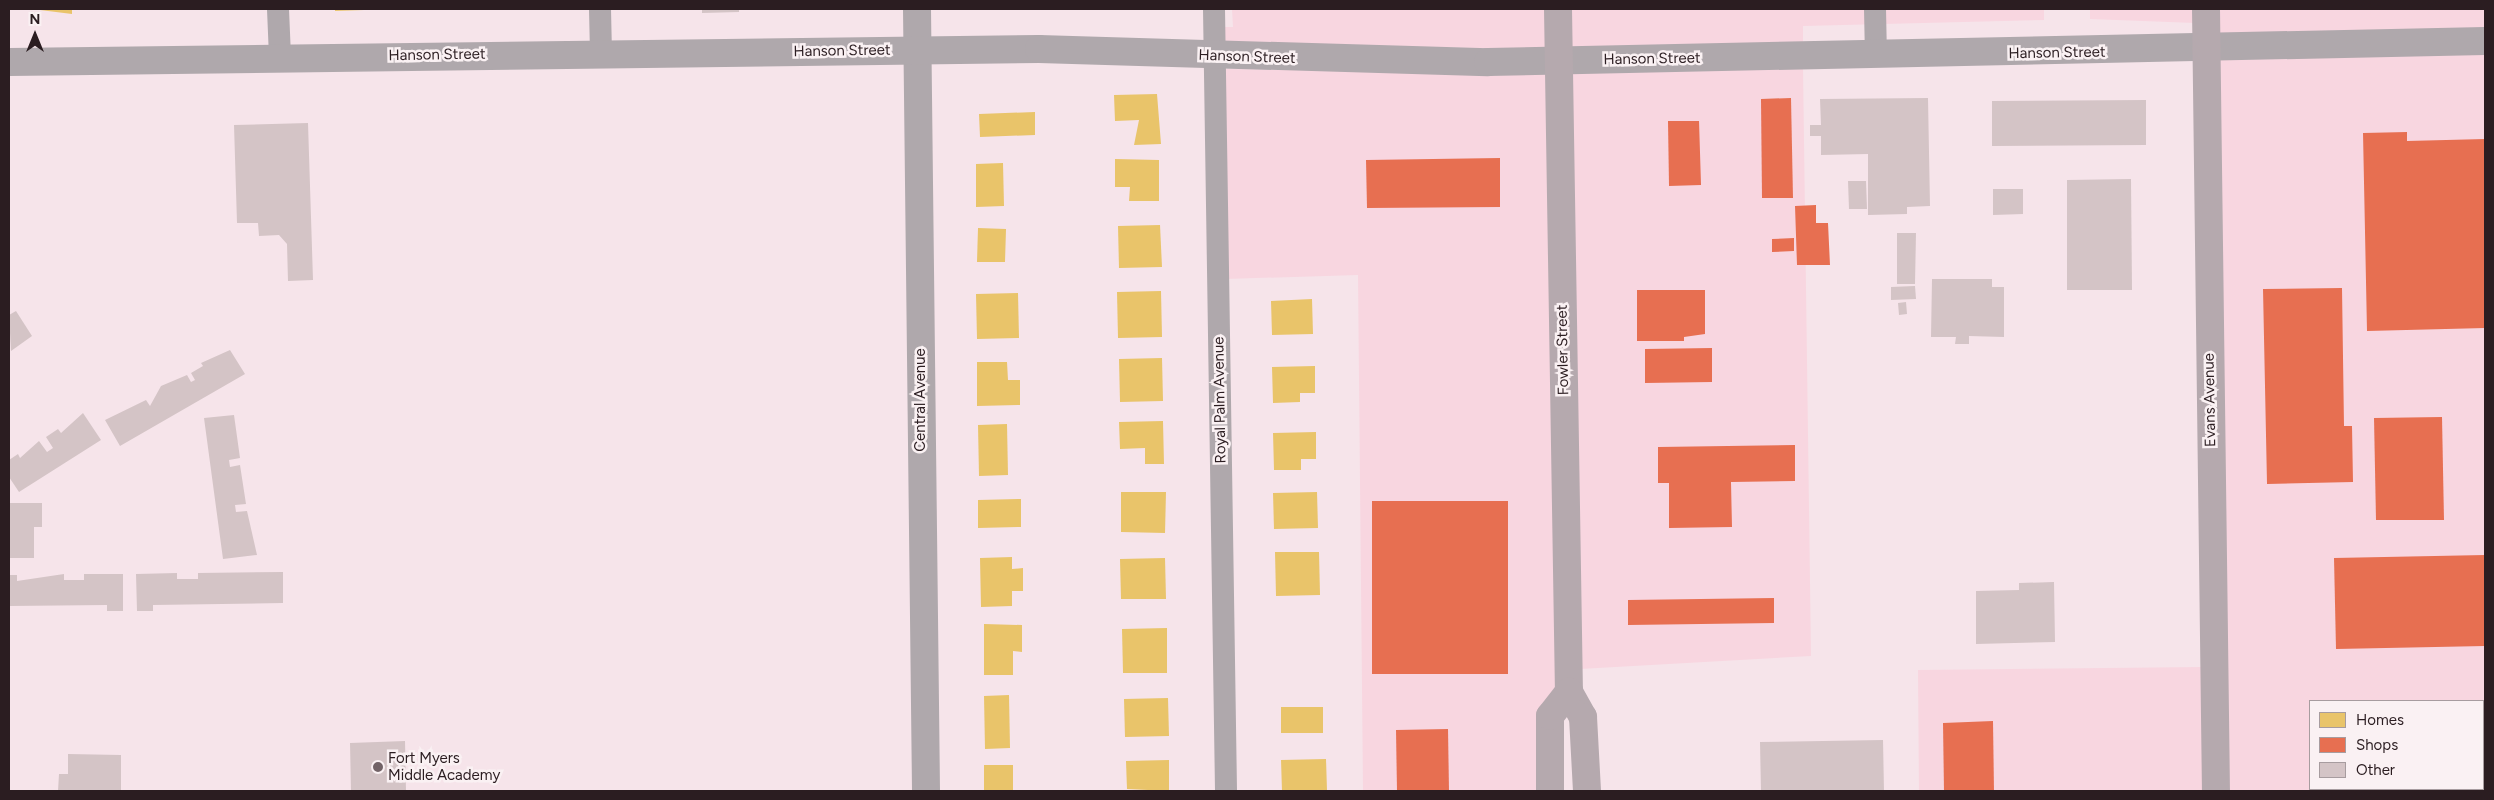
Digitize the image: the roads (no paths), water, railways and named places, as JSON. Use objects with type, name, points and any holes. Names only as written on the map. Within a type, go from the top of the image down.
[{"type":"main road","name":"Fowler Street","points":[[1558,9],[1569,692],[1583,717],[1587,791]]},
{"type":"main road","name":"Evans Avenue","points":[[2206,9],[2216,791]]},
{"type":"main road","points":[[1555,784],[1550,716],[1569,692]]},
{"type":"street","points":[[278,9],[280,57]]},
{"type":"street","points":[[600,9],[601,53]]},
{"type":"street","name":"Central Avenue","points":[[917,9],[926,791]]},
{"type":"street","name":"Royal Palm Avenue","points":[[1214,9],[1226,791]]},
{"type":"street","points":[[1875,9],[1876,55]]},
{"type":"street","name":"Hanson Street","points":[[9,62],[918,50],[1559,61],[2485,41]]},
{"type":"place","name":"Fort Myers Middle Academy","points":[[378,767]]}]
